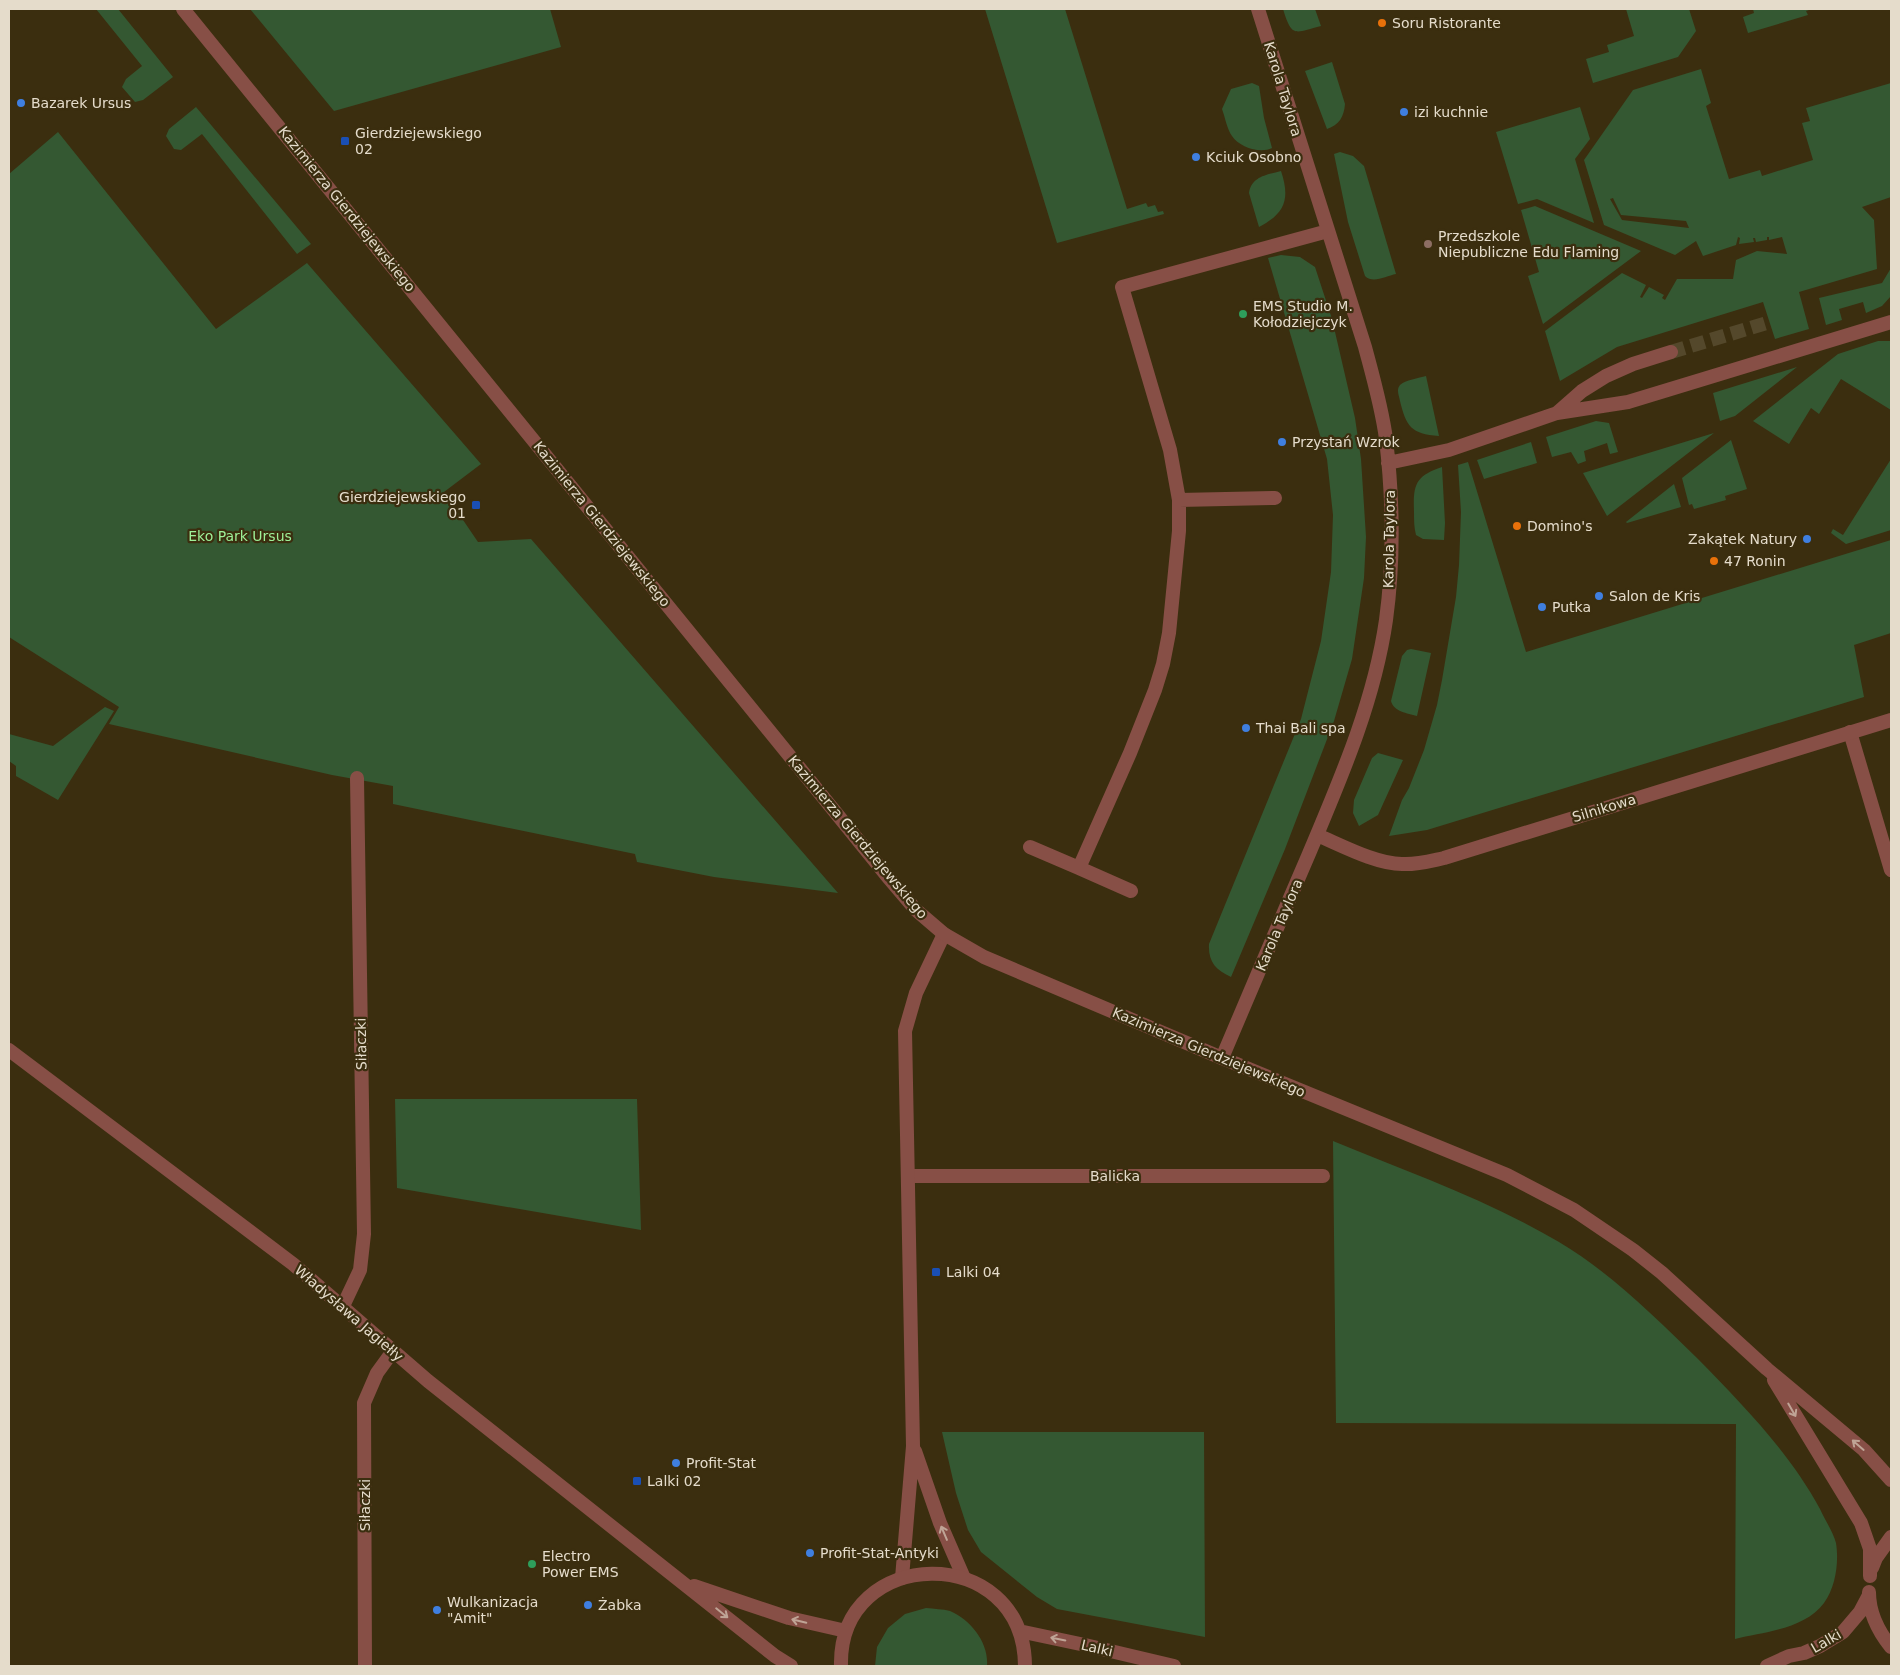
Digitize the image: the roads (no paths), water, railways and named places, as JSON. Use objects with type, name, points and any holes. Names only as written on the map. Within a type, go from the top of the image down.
[{"type":"street","name":"Kazimierza Gierdziejewskiego","points":[[184,9],[888,878],[916,910],[944,934],[984,956],[1222,1058],[1507,1175],[1574,1210],[1633,1250],[1662,1273],[1767,1369],[1864,1450],[1891,1480]]},
{"type":"street","name":"Karola Taylora","points":[[1222,1058],[1317,835],[1360,725],[1376,671],[1386,620],[1390,577],[1391,531],[1388,463],[1378,396],[1367,355],[1258,9]]},
{"type":"street","points":[[1079,868],[1130,753],[1155,690],[1163,664],[1179,531],[1178,500],[1170,450],[1122,287],[1328,231]]},
{"type":"street","points":[[1388,463],[1449,450],[1557,413],[1628,402],[1891,322]]},
{"type":"street","points":[[1557,413],[1582,391],[1606,376],[1633,364],[1672,352]]},
{"type":"street","points":[[1178,500],[1274,498]]},
{"type":"street","name":"Silnikowa","points":[[1317,835],[1371,857],[1400,864],[1423,863],[1891,720]]},
{"type":"street","points":[[1850,732],[1891,870]]},
{"type":"street","name":"Siłaczki","points":[[343,1306],[360,1270],[364,1234],[358,778]]},
{"type":"street","points":[[1030,847],[1131,891]]},
{"type":"street","points":[[902,1578],[913,1446],[905,1031],[916,993],[944,934]]},
{"type":"street","name":"Władysława Jagiełły","points":[[9,1050],[293,1264],[428,1381],[775,1656],[791,1666]]},
{"type":"street","name":"Balicka","points":[[908,1176],[1323,1176]]},
{"type":"street","name":"Siłaczki","points":[[365,1666],[364,1403],[377,1372],[393,1351]]},
{"type":"street","name":"Kazimierza Gierdziejewskiego","points":[[1767,1369],[1858,1516],[1870,1549],[1869,1595]]},
{"type":"street","points":[[913,1446],[940,1523],[964,1578]]},
{"type":"street","points":[[1870,1576],[1876,1558],[1891,1537]]},
{"type":"street","points":[[841,1666],[840,1656],[846,1631],[855,1614],[868,1598],[884,1586],[902,1578],[922,1573],[943,1573],[964,1578],[982,1586],[997,1598],[1010,1614],[1019,1631],[1025,1653],[1025,1666]]},
{"type":"street","name":"Władysława Jagiełły","points":[[684,1582],[788,1618],[846,1631]]},
{"type":"street","points":[[1869,1595],[1875,1622],[1891,1647]]},
{"type":"street","name":"Lalki","points":[[1767,1666],[1789,1656],[1804,1653],[1820,1646],[1843,1632],[1860,1612],[1869,1595]]},
{"type":"street","name":"Lalki","points":[[1019,1631],[1174,1666]]},
{"type":"tunnel","points":[[1671,352],[1770,322]]},
{"type":"place","name":"Soru Ristorante","points":[[1382,23]]},
{"type":"place","name":"Bazarek Ursus","points":[[21,103]]},
{"type":"place","name":"izi kuchnie","points":[[1404,112]]},
{"type":"place","name":"Gierdziejewskiego 02","points":[[345,141]]},
{"type":"place","name":"Kciuk Osobno","points":[[1196,157]]},
{"type":"place","name":"Przedszkole Niepubliczne Edu Flaming","points":[[1428,244]]},
{"type":"place","name":"EMS Studio M. Kołodziejczyk","points":[[1243,314]]},
{"type":"place","name":"Przystań Wzrok","points":[[1282,442]]},
{"type":"place","name":"Gierdziejewskiego 01","points":[[476,505]]},
{"type":"place","name":"Domino's","points":[[1517,526]]},
{"type":"place","name":"Zakątek Natury","points":[[1807,539]]},
{"type":"place","name":"47 Ronin","points":[[1714,561]]},
{"type":"place","name":"Salon de Kris","points":[[1599,596]]},
{"type":"place","name":"Putka","points":[[1542,607]]},
{"type":"place","name":"Thai Bali spa","points":[[1246,728]]},
{"type":"place","name":"Lalki 04","points":[[936,1272]]},
{"type":"place","name":"Profit-Stat","points":[[676,1463]]},
{"type":"place","name":"Lalki 02","points":[[637,1481]]},
{"type":"place","name":"Profit-Stat-Antyki","points":[[810,1553]]},
{"type":"place","name":"Electro Power EMS","points":[[532,1564]]},
{"type":"place","name":"Żabka","points":[[588,1605]]},
{"type":"place","name":"Wulkanizacja \"Amit\"","points":[[437,1610]]},
{"type":"park label","name":"Eko Park Ursus","points":[[240,536]]}]
